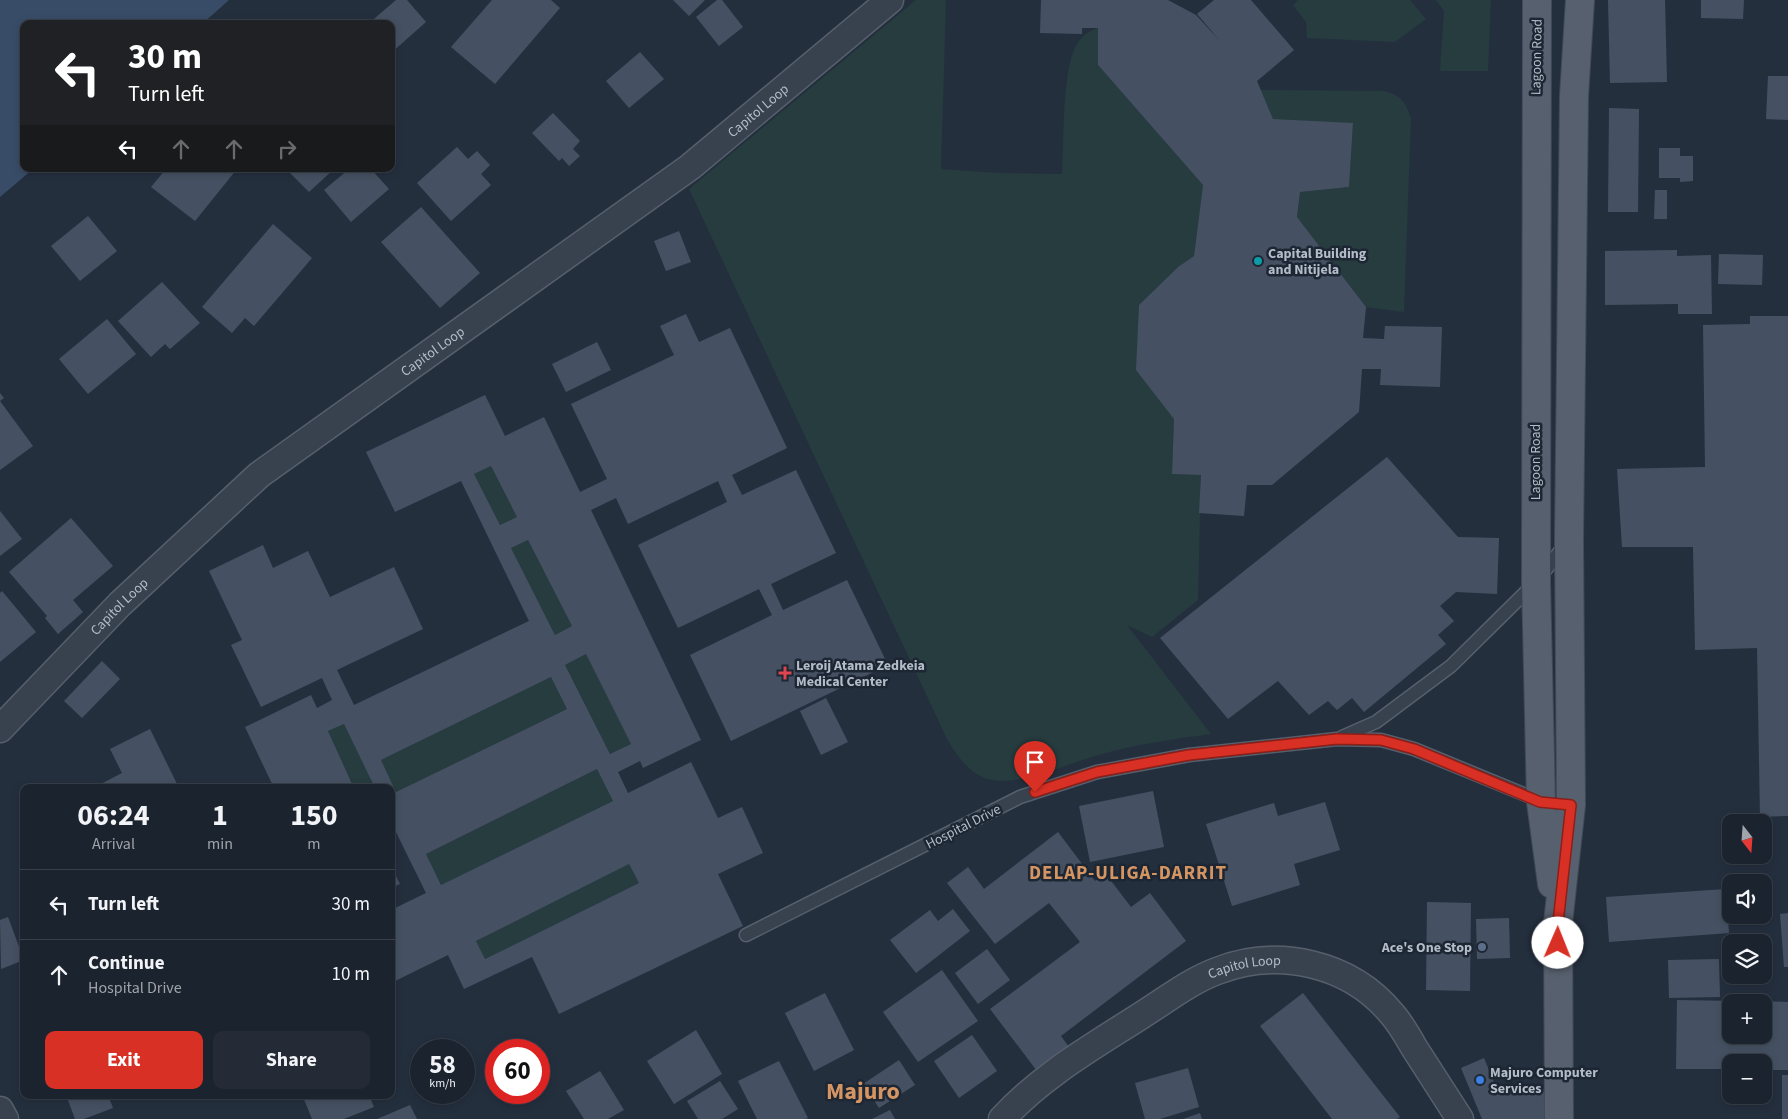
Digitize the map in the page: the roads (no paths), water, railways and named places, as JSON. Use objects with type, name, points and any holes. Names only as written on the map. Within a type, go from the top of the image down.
[{"type":"main road","name":"Lagoon Road","points":[[1537,0],[1536,582],[1540,802],[1558,923]]},
{"type":"main road","name":"Lagoon Road","points":[[1558,1119],[1558,923],[1571,805],[1570,539],[1574,96],[1580,0]]},
{"type":"street","name":"Capitol Loop","points":[[0,729],[120,604],[259,475],[690,167],[890,0]]},
{"type":"street","name":"Capitol Loop","points":[[1002,1119],[1012,1108],[1077,1057],[1193,983],[1216,971],[1241,963],[1267,960],[1293,960],[1319,966],[1343,975],[1365,988],[1393,1014],[1460,1119]]},
{"type":"street","points":[[0,1110],[5,1119]]},
{"type":"lane","points":[[1337,739],[1376,722],[1452,666],[1536,582],[1570,539]]},
{"type":"lane","name":"Hospital Drive","points":[[746,935],[1020,797],[1097,772],[1189,755],[1337,739],[1381,740],[1414,749],[1540,802],[1571,805]]},
{"type":"water","points":[[0,0],[229,0],[206,20],[20,20],[20,172],[29,172],[0,197]]},
{"type":"place","name":"Capital Building and Nitijela","points":[[1258,261]]},
{"type":"place","name":"Leroij Atama Zedkeia Medical Center","points":[[785,673]]},
{"type":"place","name":"Ace's One Stop","points":[[1482,947]]},
{"type":"place","name":"Majuro Computer Services","points":[[1480,1080]]},
{"type":"district","name":"DELAP-ULIGA-DARRIT","points":[[1128,872]]},
{"type":"district","name":"Majuro","points":[[863,1091]]}]
